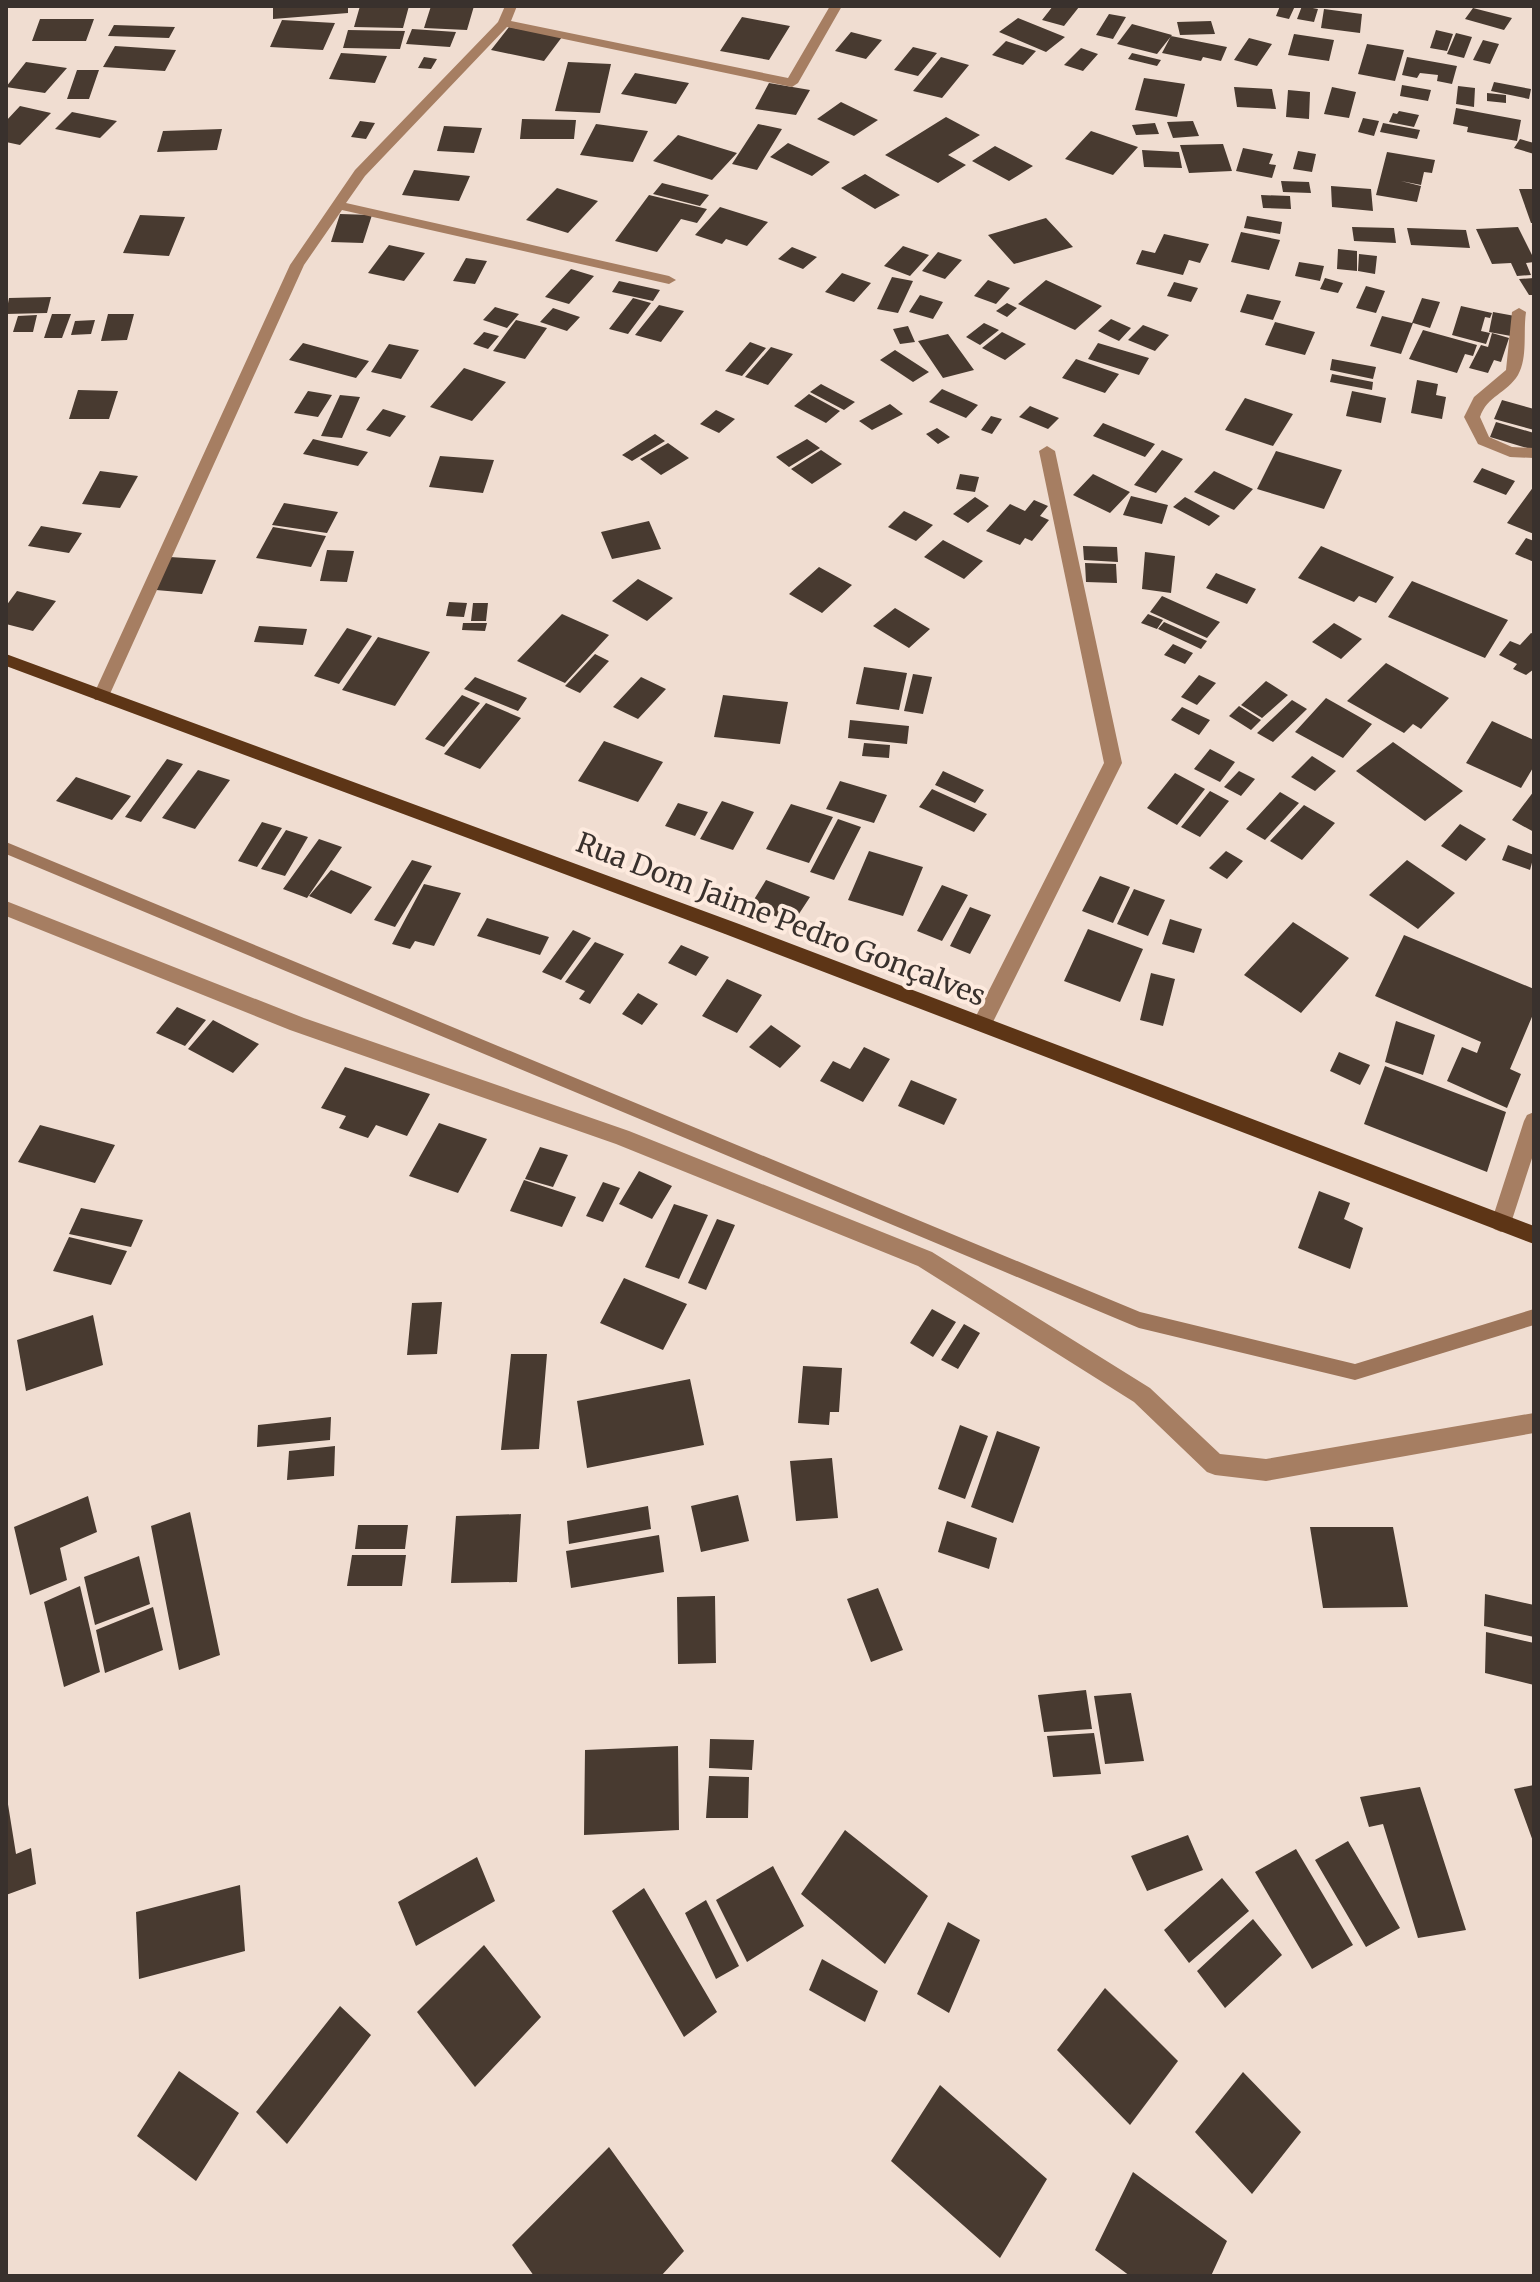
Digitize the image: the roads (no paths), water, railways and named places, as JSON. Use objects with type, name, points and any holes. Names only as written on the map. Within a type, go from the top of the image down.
[{"type":"main road","name":"Rua Dom Jaime Pedro Gonçalves","points":[[6,660],[982,1024],[1534,1235]]},
{"type":"street","points":[[101,696],[297,265],[360,173],[504,23],[511,6]]},
{"type":"street","points":[[504,23],[792,83],[836,6]]},
{"type":"street","points":[[338,205],[669,280]]},
{"type":"street","points":[[1519,312],[1515,330],[1517,348],[1510,376],[1483,396],[1476,404],[1472,417],[1483,440],[1510,452],[1534,453]]},
{"type":"street","points":[[982,1024],[1113,763],[1047,451]]},
{"type":"street","points":[[6,908],[297,1024],[622,1137],[925,1259],[1142,1395],[1215,1464],[1266,1470],[1534,1423]]},
{"type":"street","points":[[1507,1225],[1534,1121]]},
{"type":"waterway","points":[[6,848],[1139,1320],[1355,1372],[1534,1317]]}]
